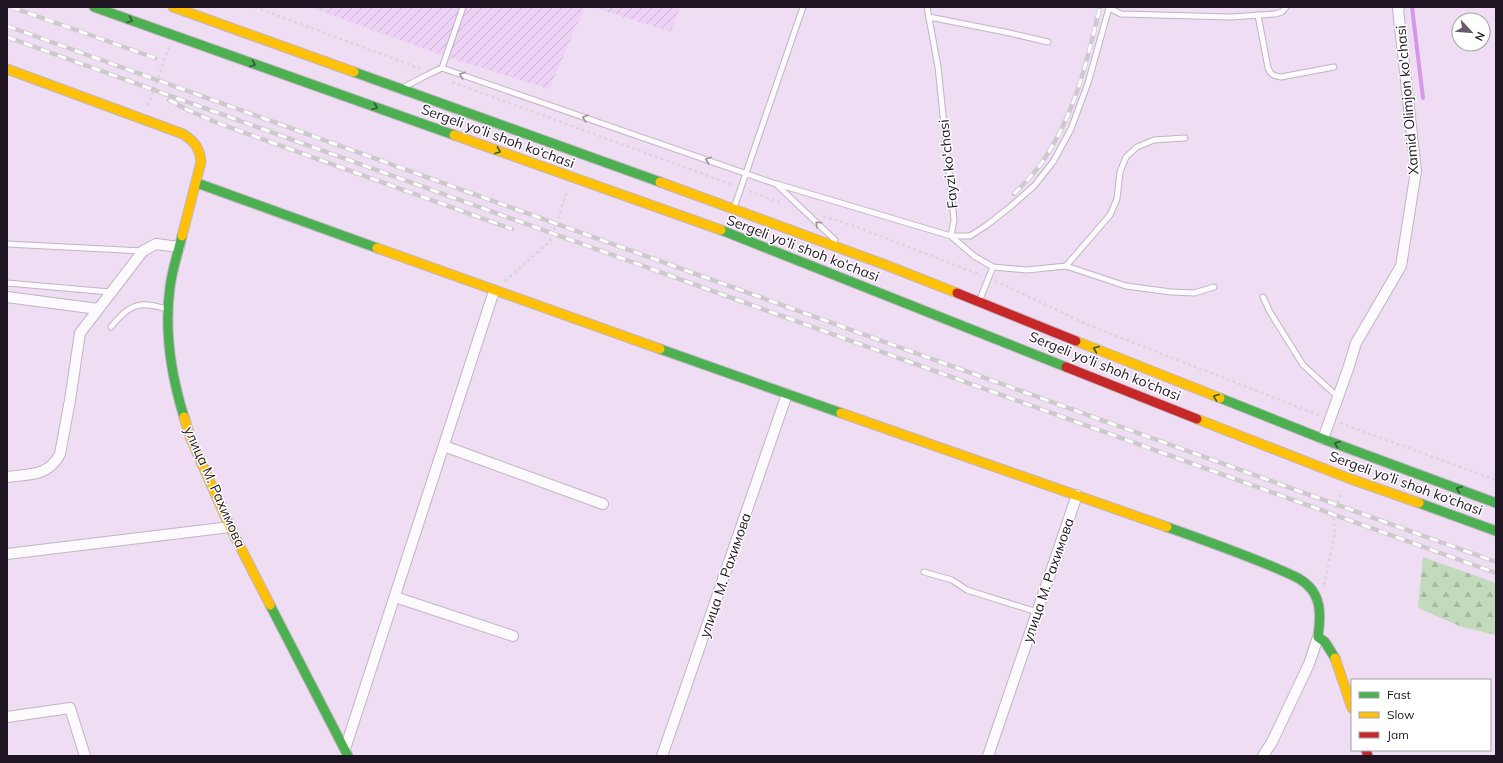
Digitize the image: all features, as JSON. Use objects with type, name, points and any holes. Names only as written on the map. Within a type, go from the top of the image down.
[{"type":"main road","name":"Sergeli yo‘li shoh ko‘chasi","points":[[94,7],[707,225],[1348,478],[1496,531]]},
{"type":"main road","name":"Sergeli yo‘li shoh ko‘chasi","points":[[173,7],[586,154],[846,250],[1323,439],[1496,503]]},
{"type":"main road","name":"улица М. Рахимова","points":[[7,69],[183,134],[194,142],[199,148],[201,162],[197,183],[170,286],[168,342],[176,390],[191,439],[230,527],[346,753]]},
{"type":"main road","points":[[197,183],[787,394],[1231,549],[1300,578],[1315,594],[1320,608],[1321,621],[1318,637],[1325,641],[1336,659],[1351,705]]},
{"type":"street","name":"Xamid Olimjon ko'chasi","points":[[1323,439],[1356,343],[1401,266],[1416,172],[1399,7]]},
{"type":"street","points":[[7,477],[43,472],[56,462],[60,454],[80,334],[143,251],[156,244],[179,247]]},
{"type":"street","name":"улица М. Рахимова","points":[[346,753],[494,290]]},
{"type":"street","points":[[7,297],[98,309]]},
{"type":"street","name":"улица М. Рахимова","points":[[662,756],[787,394]]},
{"type":"street","points":[[444,446],[603,504]]},
{"type":"street","name":"улица М. Рахимова","points":[[988,756],[1077,495]]},
{"type":"street","points":[[7,554],[230,527]]},
{"type":"street","points":[[395,597],[513,636]]},
{"type":"street","points":[[1263,756],[1272,742],[1306,671],[1318,637]]},
{"type":"street","points":[[7,717],[70,708],[85,756]]},
{"type":"lane","points":[[442,68],[463,7]]},
{"type":"lane","points":[[733,209],[803,7]]},
{"type":"lane","name":"Fayzi ko'chasi","points":[[927,7],[938,67],[954,220],[951,236]]},
{"type":"lane","points":[[402,88],[442,68],[776,184],[951,236],[970,236],[1010,207],[1034,186],[1053,162],[1071,129],[1088,83],[1109,8],[1121,14],[1231,17],[1282,12],[1286,7]]},
{"type":"lane","points":[[1258,15],[1270,74],[1274,76],[1281,76],[1334,67]]},
{"type":"lane","points":[[929,17],[1048,42]]},
{"type":"lane","points":[[1066,266],[1110,215],[1117,199],[1120,172],[1126,157],[1137,147],[1154,140],[1185,138]]},
{"type":"lane","points":[[776,184],[846,250]]},
{"type":"lane","points":[[951,236],[974,256],[994,267],[1027,270],[1066,266],[1126,286],[1171,292],[1194,293],[1214,287]]},
{"type":"lane","points":[[7,244],[143,251]]},
{"type":"lane","points":[[978,302],[994,267]]},
{"type":"lane","points":[[7,283],[111,292]]},
{"type":"lane","points":[[1263,297],[1270,312],[1302,365],[1338,397]]},
{"type":"lane","points":[[111,327],[128,310],[141,305],[168,309]]},
{"type":"lane","points":[[924,572],[952,580],[967,590],[1037,612]]},
{"type":"path","points":[[255,7],[412,65],[429,74]]},
{"type":"path","points":[[143,120],[173,35]]},
{"type":"path","points":[[451,82],[740,188],[854,226],[989,278],[1091,326],[1330,419],[1496,480]]},
{"type":"path","points":[[494,290],[550,241],[572,177]]},
{"type":"path","points":[[1315,594],[1324,587],[1335,532],[1333,514],[1336,504]]},
{"type":"shaded area","points":[[309,7],[585,7],[549,89],[441,55]]},
{"type":"shaded area","points":[[593,7],[680,7],[671,32]]},
{"type":"green space","points":[[1423,557],[1496,583],[1496,635],[1462,627],[1418,608]]},
{"type":"waterway","points":[[1412,7],[1423,98]]},
{"type":"railway","points":[[11,7],[155,58]]},
{"type":"railway","points":[[1014,194],[1041,164],[1063,127],[1084,69],[1100,7]]},
{"type":"railway","points":[[7,26],[1496,562]]},
{"type":"railway","points":[[7,37],[1496,573]]},
{"type":"railway","points":[[169,100],[215,122],[512,229]]},
{"type":"traffic: fast","points":[[94,7],[454,135]]},
{"type":"traffic: fast","points":[[354,72],[660,182]]},
{"type":"traffic: fast","points":[[197,183],[377,248]]},
{"type":"traffic: fast","points":[[721,230],[1066,367]]},
{"type":"traffic: fast","points":[[182,236],[171,281],[168,303],[168,336],[175,385],[184,417]]},
{"type":"traffic: fast","points":[[660,349],[841,413]]},
{"type":"traffic: fast","points":[[1220,398],[1323,439],[1496,503]]},
{"type":"traffic: fast","points":[[1419,503],[1496,531]]},
{"type":"traffic: fast","points":[[1167,527],[1262,562],[1291,574],[1304,582],[1312,590],[1319,606],[1320,619],[1318,637],[1325,642],[1335,658]]},
{"type":"traffic: fast","points":[[270,605],[348,756]]},
{"type":"traffic: slow","points":[[173,7],[354,72]]},
{"type":"traffic: slow","points":[[7,69],[183,134],[190,139],[198,149],[201,162],[182,236]]},
{"type":"traffic: slow","points":[[454,135],[721,230]]},
{"type":"traffic: slow","points":[[660,182],[883,264],[957,293]]},
{"type":"traffic: slow","points":[[377,248],[660,349]]},
{"type":"traffic: slow","points":[[1076,341],[1220,398]]},
{"type":"traffic: slow","points":[[841,413],[1167,527]]},
{"type":"traffic: slow","points":[[184,417],[191,439],[230,527],[270,605]]},
{"type":"traffic: slow","points":[[1197,419],[1348,478],[1419,503]]},
{"type":"traffic: slow","points":[[1335,658],[1351,705]]},
{"type":"traffic: jam","points":[[957,293],[1076,341]]},
{"type":"traffic: jam","points":[[1066,367],[1197,419]]},
{"type":"traffic: jam","points":[[1366,751],[1368,756]]}]
